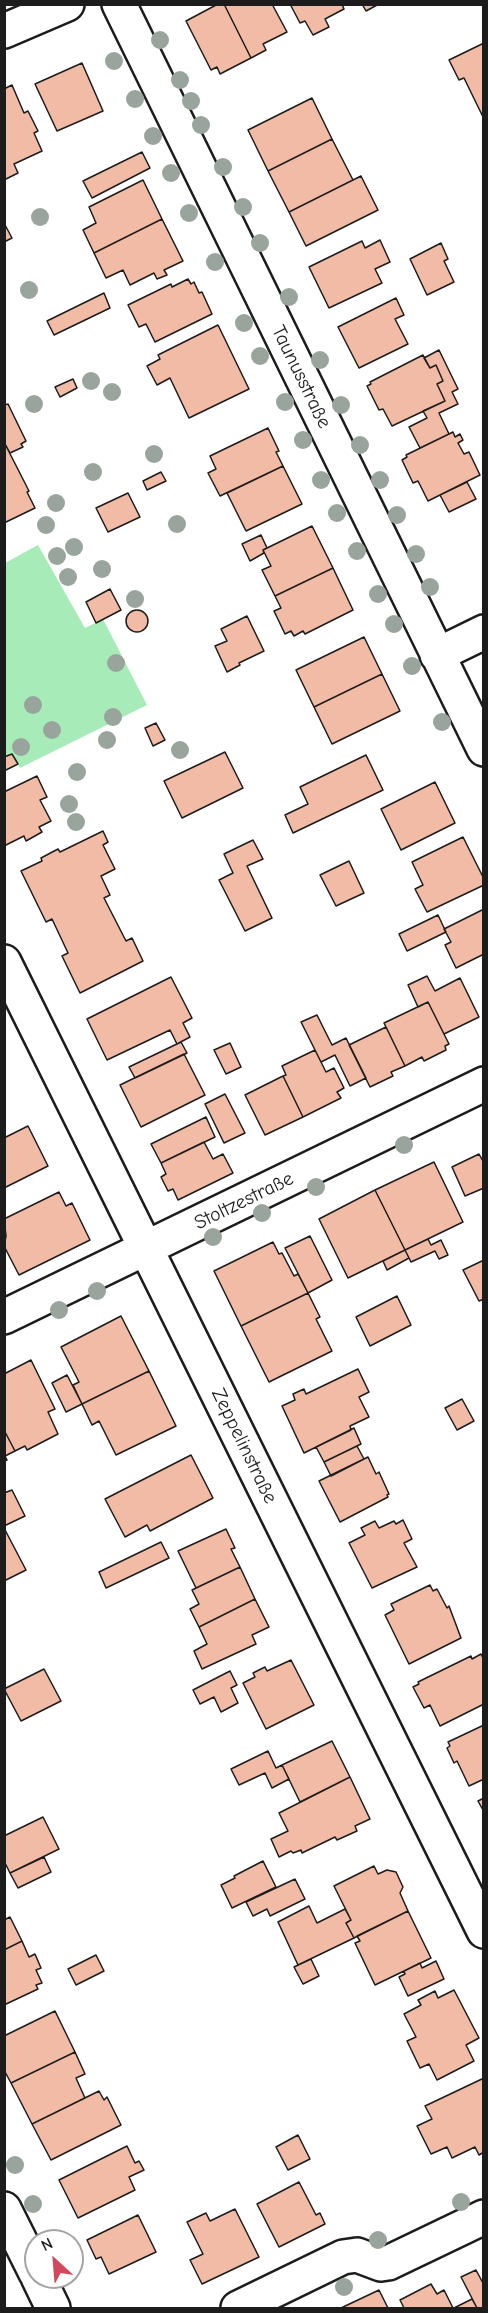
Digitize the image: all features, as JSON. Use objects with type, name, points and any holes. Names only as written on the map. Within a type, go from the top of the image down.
[{"type":"street","points":[[4,31],[67,4]]},
{"type":"street","name":"Taunusstraße","points":[[119,4],[483,749]]},
{"type":"street","points":[[437,655],[483,632]]},
{"type":"street","name":"Zeppelinstraße","points":[[4,963],[483,1930]]},
{"type":"street","name":"Stoltzestraße","points":[[4,1317],[483,1084]]},
{"type":"street","points":[[4,2210],[24,2249]]},
{"type":"street","points":[[238,2308],[343,2257],[357,2255],[381,2264],[388,2263],[483,2217]]},
{"type":"street","points":[[44,2289],[53,2308]]},
{"type":"green space","points":[[38,545],[85,628],[103,619],[147,705],[20,768],[12,754],[5,757],[5,563]]},
{"type":"building","points":[[218,4],[224,4],[251,58],[220,74],[217,67],[211,70],[186,21]]},
{"type":"building","points":[[224,4],[272,4],[287,32],[263,44],[266,50],[251,58]]},
{"type":"building","points":[[290,4],[342,4],[344,9],[325,19],[329,27],[313,35],[305,21],[300,23]]},
{"type":"building","points":[[362,4],[379,4],[366,11]]},
{"type":"building","points":[[484,43],[483,117],[464,78],[459,80],[449,60]]},
{"type":"building","points":[[82,63],[103,111],[57,131],[35,84]]},
{"type":"building","points":[[12,85],[24,113],[28,111],[38,131],[34,133],[42,151],[14,164],[18,173],[4,180],[4,89]]},
{"type":"building","points":[[312,98],[332,139],[268,171],[248,130]]},
{"type":"building","points":[[332,139],[353,180],[289,212],[268,171]]},
{"type":"building","points":[[142,152],[150,168],[92,198],[83,181]]},
{"type":"building","points":[[361,176],[378,210],[306,246],[289,212]]},
{"type":"building","points":[[143,180],[162,219],[94,253],[83,230],[96,223],[89,207]]},
{"type":"building","points":[[162,219],[183,261],[164,270],[167,275],[157,279],[154,273],[130,285],[123,270],[106,278],[94,253]]},
{"type":"building","points":[[4,223],[12,238],[4,242]]},
{"type":"building","points":[[380,240],[390,262],[375,269],[382,283],[329,308],[309,267],[362,241],[365,248]]},
{"type":"building","points":[[441,243],[448,259],[444,261],[454,282],[427,295],[410,259]]},
{"type":"building","points":[[188,279],[191,284],[194,282],[199,293],[202,292],[212,314],[155,342],[146,324],[139,327],[128,305],[171,284],[172,287]]},
{"type":"building","points":[[104,293],[110,308],[54,335],[47,321]]},
{"type":"building","points":[[396,298],[404,315],[395,319],[408,344],[359,368],[338,327]]},
{"type":"building","points":[[218,325],[249,389],[189,418],[170,378],[157,385],[147,366],[160,359],[158,355]]},
{"type":"building","points":[[439,350],[458,389],[452,392],[458,404],[439,413],[449,434],[420,448],[409,427],[427,418],[423,411],[445,401],[437,384],[443,381],[436,365],[430,368],[424,358]]},
{"type":"building","points":[[423,355],[430,368],[436,365],[443,381],[437,384],[445,401],[392,426],[383,409],[379,410],[367,386],[371,384],[370,382]]},
{"type":"building","points":[[73,379],[77,388],[60,397],[55,387]]},
{"type":"building","points":[[8,404],[26,441],[21,444],[23,447],[10,453],[4,442],[4,405]]},
{"type":"building","points":[[268,428],[283,466],[220,496],[208,473],[216,469],[210,456]]},
{"type":"building","points":[[453,432],[455,437],[460,434],[463,440],[458,443],[464,454],[469,452],[480,475],[428,501],[418,481],[413,483],[402,460],[407,457],[406,455]]},
{"type":"building","points":[[4,442],[35,508],[4,523]]},
{"type":"building","points":[[283,466],[302,504],[246,531],[227,493]]},
{"type":"building","points":[[161,472],[166,481],[147,490],[143,481]]},
{"type":"building","points":[[467,482],[476,499],[449,512],[440,495]]},
{"type":"building","points":[[128,493],[140,517],[108,532],[96,508]]},
{"type":"building","points":[[312,526],[333,568],[275,596],[262,570],[271,566],[263,550]]},
{"type":"building","points":[[261,535],[267,548],[263,550],[264,553],[250,561],[242,544]]},
{"type":"building","points":[[333,568],[353,610],[305,634],[303,631],[294,636],[291,631],[285,634],[274,611],[281,608],[275,596]]},
{"type":"building","points":[[110,589],[121,610],[96,623],[86,602]]},
{"type":"building","points":[[137,610],[145,613],[148,621],[145,629],[137,632],[129,629],[126,621],[129,613]]},
{"type":"building","points":[[247,616],[264,651],[239,663],[240,665],[227,672],[215,646],[227,641],[221,629]]},
{"type":"building","points":[[364,637],[382,674],[314,707],[296,670]]},
{"type":"building","points":[[382,674],[400,711],[332,744],[314,707]]},
{"type":"building","points":[[156,723],[165,740],[153,746],[145,728]]},
{"type":"building","points":[[225,752],[243,788],[182,818],[164,781]]},
{"type":"building","points":[[12,754],[18,764],[4,771],[4,757]]},
{"type":"building","points":[[366,755],[383,790],[293,833],[285,815],[308,804],[300,787]]},
{"type":"building","points":[[37,776],[47,797],[40,800],[51,821],[39,827],[42,832],[26,841],[24,836],[4,846],[4,792]]},
{"type":"building","points":[[435,782],[455,823],[401,850],[381,809]]},
{"type":"building","points":[[103,831],[108,842],[103,845],[115,869],[101,876],[110,895],[104,898],[126,941],[132,938],[143,961],[80,993],[62,956],[68,953],[52,919],[46,922],[21,871],[42,861],[41,858],[58,849],[60,852]]},
{"type":"building","points":[[463,837],[484,879],[484,885],[427,912],[415,889],[423,885],[412,862]]},
{"type":"building","points":[[253,840],[263,859],[247,866],[272,918],[245,931],[219,880],[233,873],[224,854]]},
{"type":"building","points":[[349,861],[364,893],[336,906],[320,875]]},
{"type":"building","points":[[484,909],[484,954],[456,968],[445,945],[451,942],[444,929]]},
{"type":"building","points":[[438,915],[446,932],[407,951],[399,934]]},
{"type":"building","points":[[427,976],[435,991],[460,978],[479,1017],[444,1034],[428,1002],[418,1007],[408,985]]},
{"type":"building","points":[[171,977],[192,1018],[183,1023],[190,1037],[177,1044],[170,1030],[107,1060],[87,1019]]},
{"type":"building","points":[[428,1002],[449,1044],[445,1046],[446,1050],[424,1061],[422,1057],[405,1066],[384,1023]]},
{"type":"building","points":[[317,1015],[332,1045],[346,1038],[366,1078],[350,1086],[335,1055],[321,1062],[301,1022]]},
{"type":"building","points":[[386,1027],[405,1066],[391,1072],[393,1076],[370,1087],[349,1045]]},
{"type":"building","points":[[181,1042],[187,1053],[135,1078],[129,1067]]},
{"type":"building","points":[[230,1043],[241,1067],[226,1074],[214,1050]]},
{"type":"building","points":[[315,1050],[326,1072],[334,1068],[344,1088],[337,1092],[341,1098],[303,1117],[283,1076],[286,1075],[282,1066]]},
{"type":"building","points":[[184,1054],[205,1095],[141,1127],[120,1085]]},
{"type":"building","points":[[283,1076],[303,1117],[265,1135],[245,1095]]},
{"type":"building","points":[[225,1094],[245,1133],[224,1143],[205,1104]]},
{"type":"building","points":[[206,1117],[215,1137],[161,1163],[151,1144]]},
{"type":"building","points":[[28,1126],[48,1166],[4,1188],[4,1138]]},
{"type":"building","points":[[204,1142],[213,1159],[223,1154],[233,1173],[178,1200],[173,1189],[168,1191],[161,1177],[166,1174],[161,1163]]},
{"type":"building","points":[[479,1154],[484,1163],[484,1188],[465,1196],[452,1167]]},
{"type":"building","points":[[434,1162],[463,1222],[405,1250],[375,1190]]},
{"type":"building","points":[[375,1190],[405,1250],[348,1278],[319,1219]]},
{"type":"building","points":[[59,1192],[66,1206],[72,1203],[90,1240],[19,1275],[4,1246],[6,1236],[4,1219]]},
{"type":"building","points":[[310,1236],[332,1280],[308,1293],[285,1248]]},
{"type":"building","points":[[428,1239],[431,1245],[441,1240],[448,1255],[439,1259],[435,1251],[411,1262],[405,1250]]},
{"type":"building","points":[[273,1242],[279,1254],[282,1253],[294,1276],[298,1274],[308,1293],[241,1326],[214,1271]]},
{"type":"building","points":[[405,1250],[409,1258],[387,1270],[383,1261]]},
{"type":"building","points":[[484,1260],[484,1299],[479,1301],[463,1270]]},
{"type":"building","points":[[308,1293],[320,1317],[316,1319],[332,1351],[269,1382],[241,1326]]},
{"type":"building","points":[[397,1296],[411,1325],[370,1346],[356,1317]]},
{"type":"building","points":[[121,1316],[149,1371],[82,1404],[73,1385],[79,1382],[61,1347]]},
{"type":"building","points":[[31,1360],[55,1409],[48,1412],[58,1434],[27,1450],[25,1446],[15,1451],[4,1430],[4,1374]]},
{"type":"building","points":[[358,1369],[369,1392],[359,1397],[369,1417],[350,1426],[351,1430],[304,1453],[282,1406],[295,1400],[293,1394],[304,1389],[306,1394]]},
{"type":"building","points":[[149,1371],[176,1426],[116,1455],[99,1421],[92,1425],[82,1404]]},
{"type":"building","points":[[67,1375],[82,1404],[66,1412],[52,1383]]},
{"type":"building","points":[[462,1399],[474,1421],[457,1430],[445,1408]]},
{"type":"building","points":[[354,1428],[361,1444],[324,1462],[316,1447]]},
{"type":"building","points":[[4,1430],[15,1451],[5,1456],[7,1460],[4,1461]]},
{"type":"building","points":[[357,1446],[364,1459],[331,1476],[324,1462]]},
{"type":"building","points":[[191,1455],[213,1498],[150,1531],[147,1525],[125,1537],[105,1499]]},
{"type":"building","points":[[368,1457],[376,1474],[379,1472],[389,1494],[388,1497],[340,1522],[319,1481]]},
{"type":"building","points":[[12,1490],[25,1516],[4,1526],[4,1493]]},
{"type":"building","points":[[403,1520],[412,1539],[404,1543],[417,1567],[372,1588],[349,1543],[365,1535],[361,1528],[375,1521],[379,1528],[394,1521],[396,1524]]},
{"type":"building","points":[[4,1528],[26,1570],[4,1581]]},
{"type":"building","points":[[226,1529],[235,1548],[231,1549],[240,1567],[196,1588],[178,1551]]},
{"type":"building","points":[[161,1542],[169,1558],[106,1588],[99,1572]]},
{"type":"building","points":[[240,1567],[255,1599],[199,1627],[190,1609],[199,1604],[192,1590]]},
{"type":"building","points":[[430,1585],[433,1591],[437,1589],[447,1608],[449,1606],[461,1638],[409,1664],[385,1615],[394,1610],[391,1604]]},
{"type":"building","points":[[255,1599],[269,1627],[252,1635],[256,1644],[202,1669],[194,1651],[207,1644],[199,1627]]},
{"type":"building","points":[[481,1654],[484,1660],[484,1704],[440,1726],[430,1705],[424,1708],[413,1687],[419,1684],[418,1682],[471,1656],[472,1659]]},
{"type":"building","points":[[291,1660],[314,1705],[266,1729],[243,1683],[255,1677],[253,1673],[265,1667],[267,1671]]},
{"type":"building","points":[[44,1669],[61,1701],[21,1721],[4,1689]]},
{"type":"building","points":[[230,1671],[237,1685],[231,1688],[238,1703],[221,1712],[214,1697],[200,1704],[193,1690]]},
{"type":"building","points":[[484,1725],[484,1779],[469,1786],[457,1761],[454,1763],[447,1748],[450,1746],[448,1742]]},
{"type":"building","points":[[332,1741],[350,1777],[300,1802],[282,1765]]},
{"type":"building","points":[[268,1751],[276,1768],[282,1765],[289,1779],[272,1788],[265,1773],[239,1785],[231,1769]]},
{"type":"building","points":[[350,1777],[370,1819],[355,1826],[357,1831],[337,1840],[335,1837],[302,1853],[301,1850],[293,1853],[291,1851],[279,1857],[271,1839],[288,1831],[279,1813]]},
{"type":"building","points":[[484,1798],[484,1812],[478,1801]]},
{"type":"building","points":[[43,1817],[59,1849],[10,1873],[4,1861],[4,1836]]},
{"type":"building","points":[[44,1857],[51,1872],[18,1888],[10,1873]]},
{"type":"building","points":[[263,1861],[276,1887],[232,1908],[221,1885]]},
{"type":"building","points":[[374,1866],[378,1874],[387,1870],[396,1872],[403,1887],[400,1893],[408,1911],[354,1938],[346,1923],[351,1920],[334,1886]]},
{"type":"building","points":[[295,1879],[305,1899],[270,1916],[267,1909],[253,1916],[246,1902]]},
{"type":"building","points":[[309,1906],[317,1923],[345,1909],[351,1920],[346,1923],[354,1938],[298,1965],[278,1922]]},
{"type":"building","points":[[408,1911],[431,1958],[375,1985],[355,1943],[360,1941],[357,1936]]},
{"type":"building","points":[[10,1917],[22,1941],[4,1950],[4,1920]]},
{"type":"building","points":[[22,1941],[29,1957],[35,1954],[41,1968],[36,1970],[42,1983],[36,1985],[38,1989],[4,2005],[4,1950]]},
{"type":"building","points":[[96,1955],[104,1971],[76,1985],[68,1969]]},
{"type":"building","points":[[311,1959],[319,1976],[303,1984],[294,1967]]},
{"type":"building","points":[[436,1961],[444,1979],[408,1996],[399,1977],[405,1974],[404,1971],[420,1963],[422,1968]]},
{"type":"building","points":[[454,1990],[479,2038],[466,2045],[474,2061],[437,2080],[429,2064],[420,2068],[407,2041],[416,2037],[404,2014],[421,2005],[418,2000],[435,1991],[438,1998]]},
{"type":"building","points":[[55,2011],[75,2052],[11,2083],[4,2070],[4,2036]]},
{"type":"building","points":[[75,2052],[85,2074],[76,2078],[85,2098],[32,2124],[11,2083]]},
{"type":"building","points":[[484,2078],[484,2152],[479,2155],[475,2147],[452,2158],[447,2147],[431,2154],[417,2126],[432,2119],[425,2106]]},
{"type":"building","points":[[99,2091],[104,2100],[107,2097],[121,2125],[51,2160],[32,2124]]},
{"type":"building","points":[[298,2135],[310,2159],[288,2170],[276,2147]]},
{"type":"building","points":[[127,2146],[135,2163],[139,2161],[144,2170],[129,2177],[135,2190],[78,2218],[59,2180]]},
{"type":"building","points":[[299,2182],[316,2215],[320,2213],[325,2224],[279,2247],[257,2204]]},
{"type":"building","points":[[235,2209],[259,2257],[202,2284],[190,2260],[203,2254],[187,2222],[206,2213],[210,2221]]},
{"type":"building","points":[[138,2215],[156,2252],[109,2274],[101,2257],[96,2259],[87,2240]]},
{"type":"building","points":[[476,2270],[484,2285],[484,2308],[477,2308],[461,2277]]},
{"type":"building","points":[[431,2284],[437,2294],[444,2290],[453,2308],[404,2308],[400,2300]]},
{"type":"building","points":[[379,2290],[388,2308],[341,2308]]},
{"type":"building","points":[[472,2299],[477,2308],[454,2308]]}]
